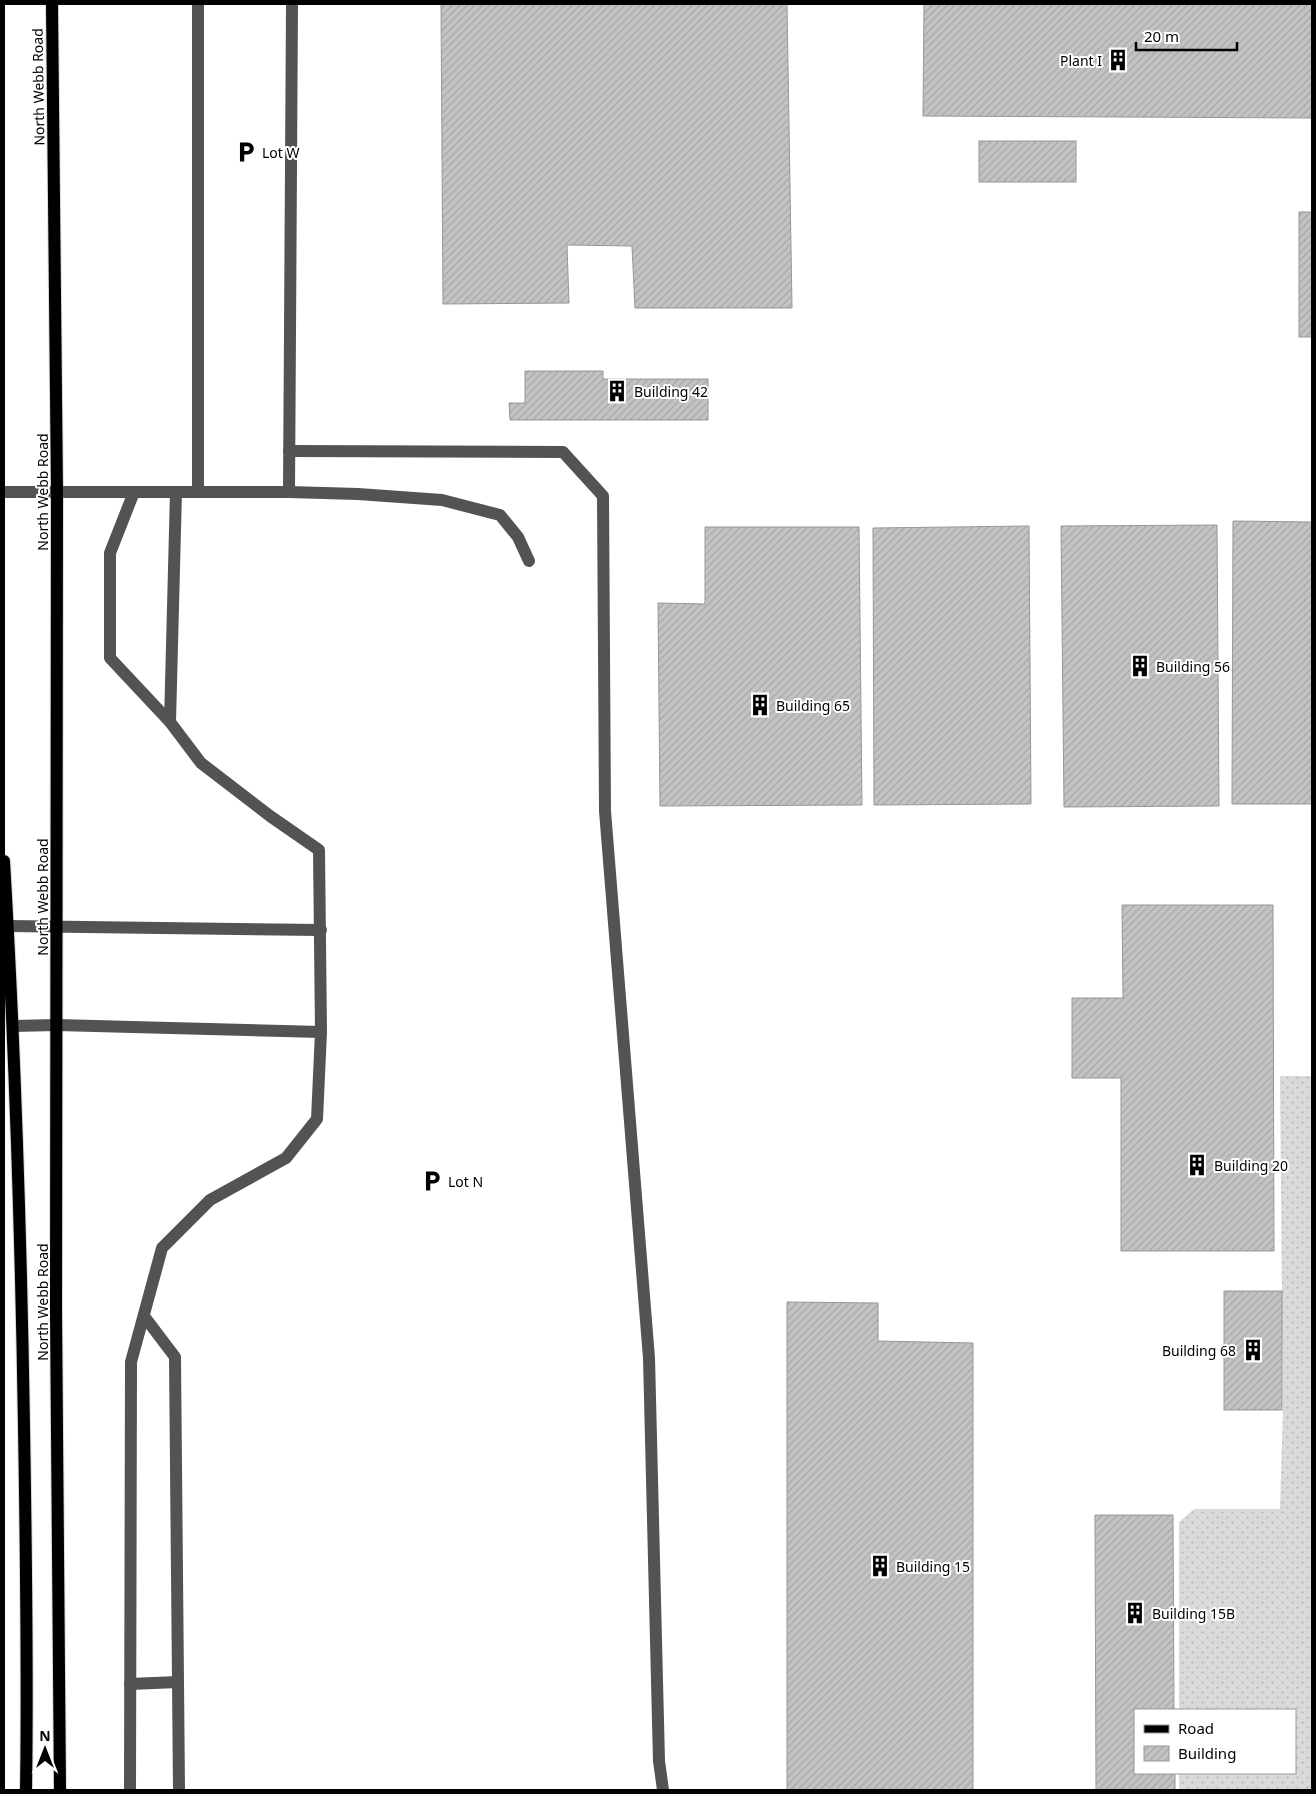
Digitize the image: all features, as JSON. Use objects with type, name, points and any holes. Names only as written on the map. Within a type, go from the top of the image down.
[{"type":"main road","name":"North Webb Road","points":[[52,4],[57,492],[56,1311],[60,1790]]},
{"type":"main road","name":"North Webb Road","points":[[4,861],[22,1256],[28,1660],[26,1790]]},
{"type":"street","points":[[198,4],[198,492]]},
{"type":"street","points":[[289,492],[292,4]]},
{"type":"street","points":[[289,451],[562,452],[603,496],[605,811],[649,1358],[659,1761],[663,1790]]},
{"type":"street","points":[[4,492],[289,492],[358,494],[442,500],[500,515],[518,537],[529,561]]},
{"type":"street","points":[[130,1790],[132,1362],[162,1248],[210,1200],[286,1158],[316,1119],[321,1032],[319,850],[270,816],[201,763],[170,722],[110,658],[110,553],[134,492]]},
{"type":"street","points":[[170,722],[176,492]]},
{"type":"street","points":[[8,926],[321,930]]},
{"type":"street","points":[[13,1026],[57,1025],[321,1032]]},
{"type":"street","points":[[144,1316],[175,1357],[179,1790]]},
{"type":"street","points":[[130,1684],[178,1682]]},
{"type":"shaded area","points":[[1280,1076],[1312,1076],[1312,1790],[1179,1790],[1179,1774],[1296,1774],[1296,1709],[1179,1709],[1179,1522],[1194,1509],[1280,1509],[1283,1409]]},
{"type":"building","points":[[441,4],[787,4],[792,308],[635,308],[632,246],[567,245],[569,303],[443,304]]},
{"type":"building","name":"Plant I","points":[[924,4],[1312,4],[1312,118],[923,116]]},
{"type":"building","points":[[979,141],[1076,141],[1076,182],[979,182]]},
{"type":"building","points":[[1299,212],[1312,212],[1312,337],[1299,337]]},
{"type":"building","name":"Building 42","points":[[525,371],[603,371],[603,379],[708,379],[708,420],[510,420],[509,403],[525,403]]},
{"type":"building","points":[[1233,521],[1312,522],[1312,804],[1232,804]]},
{"type":"building","name":"Building 56","points":[[1217,525],[1219,806],[1064,807],[1061,526]]},
{"type":"building","name":"Building 65","points":[[1029,526],[1031,804],[874,805],[873,528]]},
{"type":"building","name":"Building 65","points":[[705,527],[859,527],[862,805],[660,806],[658,603],[705,604]]},
{"type":"building","name":"Building 20","points":[[1122,905],[1273,905],[1274,1251],[1121,1251],[1121,1078],[1072,1078],[1072,998],[1123,998]]},
{"type":"building","name":"Building 68","points":[[1224,1291],[1282,1291],[1282,1410],[1224,1410]]},
{"type":"building","name":"Building 15","points":[[787,1302],[878,1303],[878,1341],[973,1343],[973,1790],[787,1790]]},
{"type":"building","name":"Building 15B","points":[[1095,1515],[1173,1515],[1174,1709],[1134,1709],[1134,1774],[1175,1774],[1175,1790],[1096,1790]]},
{"type":"place","name":"Plant I","points":[[1118,60]]},
{"type":"place","name":"Lot W","points":[[246,152]]},
{"type":"place","name":"Building 42","points":[[617,391]]},
{"type":"place","name":"Building 56","points":[[1140,666]]},
{"type":"place","name":"Building 65","points":[[760,705]]},
{"type":"place","name":"Building 20","points":[[1197,1165]]},
{"type":"place","name":"Lot N","points":[[432,1181]]},
{"type":"place","name":"Building 68","points":[[1253,1350]]},
{"type":"place","name":"Building 15","points":[[880,1566]]},
{"type":"place","name":"Building 15B","points":[[1135,1613]]}]
